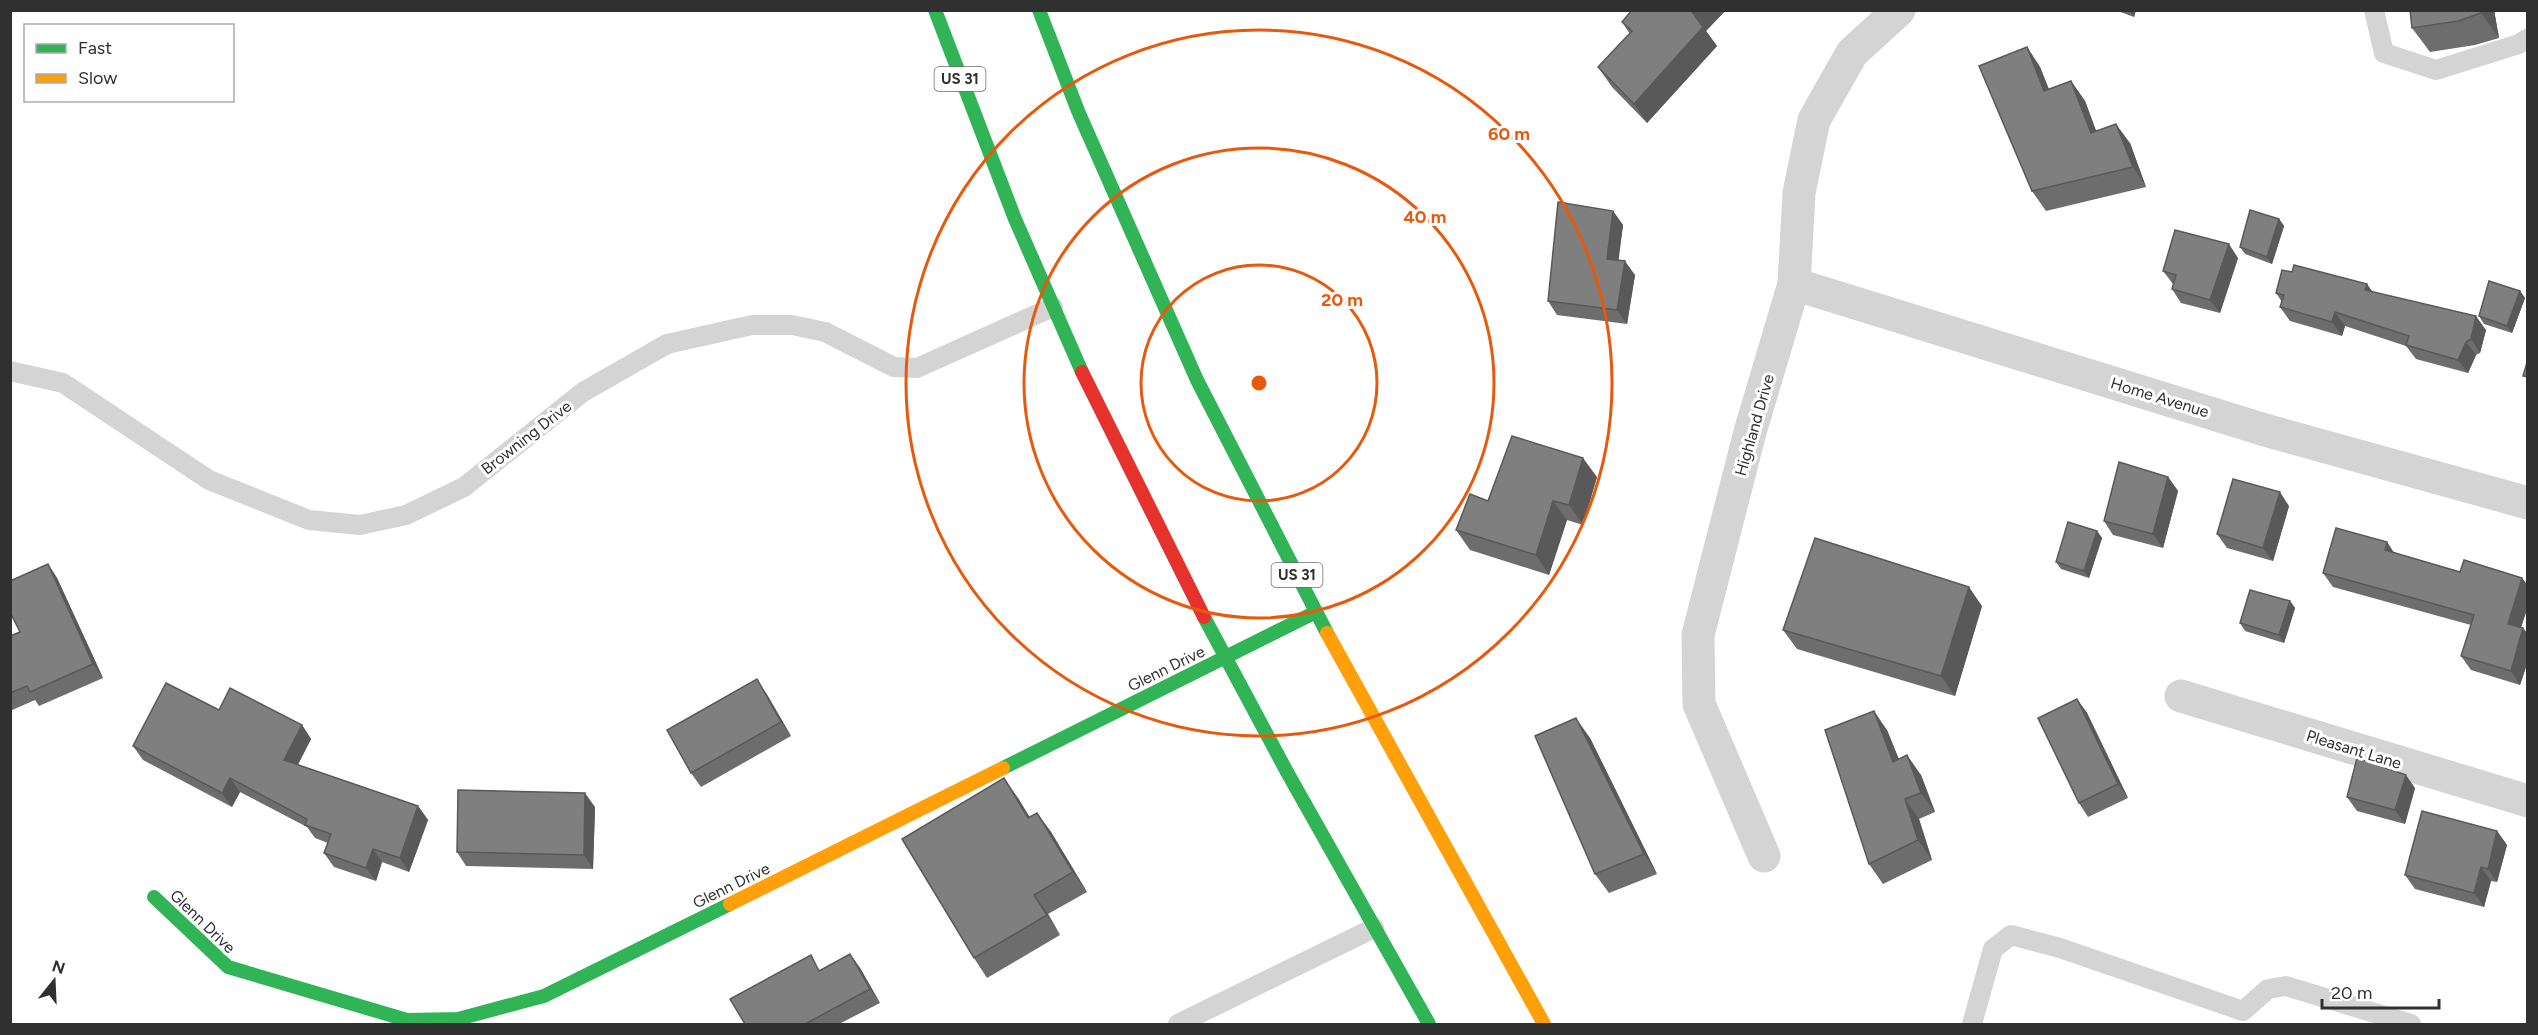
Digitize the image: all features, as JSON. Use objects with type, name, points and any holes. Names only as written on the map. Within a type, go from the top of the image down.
[{"type":"main road","name":"US 31","points":[[935,10],[986,147],[1053,307],[1140,492],[1226,656],[1429,1024]]},
{"type":"main road","name":"US 31","points":[[1039,10],[1078,111],[1197,380],[1316,612],[1544,1024]]},
{"type":"main road","name":"Glenn Drive","points":[[154,897],[228,967],[407,1020],[458,1019],[543,996],[1316,612]]},
{"type":"street","name":"Highland Drive","points":[[1764,856],[1699,704],[1698,635],[1750,432],[1794,284],[1799,193],[1814,120],[1852,53],[1899,10]]},
{"type":"street","name":"Home Avenue","points":[[1794,284],[2265,430],[2528,503]]},
{"type":"street","name":"Pleasant Lane","points":[[2181,696],[2528,801]]},
{"type":"lane","points":[[2374,10],[2384,53],[2436,70],[2519,44],[2528,38]]},
{"type":"lane","name":"Browning Drive","points":[[10,371],[63,383],[208,480],[309,520],[360,525],[406,515],[464,487],[583,392],[667,344],[752,325],[792,326],[825,332],[894,367],[917,368],[1053,307]]},
{"type":"lane","points":[[1178,1024],[1374,928]]},
{"type":"lane","points":[[1972,1024],[1993,949],[2011,935],[2060,948],[2241,1018],[2268,988],[2286,986],[2366,1018],[2411,1024]]},
{"type":"building","points":[[1632,10],[1693,10],[1692,12],[1703,27],[1634,104],[1598,67],[1632,31],[1622,22]]},
{"type":"building","points":[[2410,10],[2481,10],[2481,13],[2458,21],[2412,28]]},
{"type":"building","points":[[2027,47],[2044,91],[2071,81],[2091,133],[2116,124],[2133,167],[2032,191],[1979,66]]},
{"type":"building","points":[[1558,202],[1613,211],[1607,259],[1625,261],[1617,310],[1548,301]]},
{"type":"building","points":[[2250,210],[2279,219],[2267,257],[2240,247]]},
{"type":"building","points":[[2175,230],[2229,244],[2210,300],[2172,289],[2176,275],[2163,271]]},
{"type":"building","points":[[2294,265],[2367,284],[2365,290],[2476,316],[2471,339],[2466,342],[2458,360],[2406,345],[2409,336],[2335,312],[2332,322],[2280,307],[2284,295],[2276,293],[2282,270],[2292,272]]},
{"type":"building","points":[[2489,281],[2520,291],[2507,326],[2479,316]]},
{"type":"building","points":[[2528,359],[2528,377],[2523,376]]},
{"type":"building","points":[[1512,436],[1583,458],[1569,505],[1553,501],[1536,555],[1456,530],[1470,494],[1488,501]]},
{"type":"building","points":[[2119,462],[2168,477],[2153,534],[2104,521]]},
{"type":"building","points":[[2233,479],[2280,492],[2263,548],[2217,534]]},
{"type":"building","points":[[2068,522],[2097,531],[2084,571],[2056,562]]},
{"type":"building","points":[[2336,528],[2387,542],[2385,550],[2460,572],[2464,560],[2522,578],[2508,624],[2523,628],[2511,671],[2461,656],[2474,615],[2323,573]]},
{"type":"building","points":[[1815,538],[1969,587],[1941,676],[1783,630]]},
{"type":"building","points":[[48,564],[93,664],[30,692],[27,686],[10,693],[10,636],[20,632],[10,612],[10,581]]},
{"type":"building","points":[[2250,590],[2290,601],[2279,635],[2240,623]]},
{"type":"building","points":[[757,679],[781,722],[691,773],[667,730]]},
{"type":"building","points":[[166,683],[219,710],[230,688],[302,725],[284,760],[418,806],[400,858],[373,849],[366,868],[324,853],[331,834],[305,825],[307,819],[230,778],[222,793],[133,746]]},
{"type":"building","points":[[2077,699],[2118,784],[2079,803],[2038,718]]},
{"type":"building","points":[[1874,711],[1893,762],[1907,755],[1921,793],[1905,799],[1918,840],[1869,864],[1825,730]]},
{"type":"building","points":[[1576,718],[1644,854],[1595,874],[1535,736]]},
{"type":"building","points":[[2357,758],[2406,775],[2395,810],[2347,797]]},
{"type":"building","points":[[1004,778],[1028,818],[1037,813],[1073,872],[1034,895],[1047,915],[974,958],[902,839]]},
{"type":"building","points":[[458,790],[585,793],[584,855],[457,852]]},
{"type":"building","points":[[2422,811],[2497,831],[2488,869],[2481,867],[2474,893],[2405,875]]},
{"type":"building","points":[[850,954],[870,989],[805,1024],[745,1024],[730,999],[811,955],[819,971]]},
{"type":"traffic: fast","points":[[935,10],[1015,219],[1082,372]]},
{"type":"traffic: fast","points":[[1039,10],[1078,111],[1197,380],[1327,633]]},
{"type":"traffic: fast","points":[[1003,768],[1316,612]]},
{"type":"traffic: fast","points":[[1204,617],[1287,772],[1429,1024]]},
{"type":"traffic: fast","points":[[154,897],[228,967],[407,1020],[458,1019],[544,996],[730,904]]},
{"type":"traffic: slow","points":[[1327,633],[1544,1024]]},
{"type":"traffic: slow","points":[[730,904],[1003,768]]},
{"type":"traffic: jam","points":[[1082,372],[1204,617]]}]
